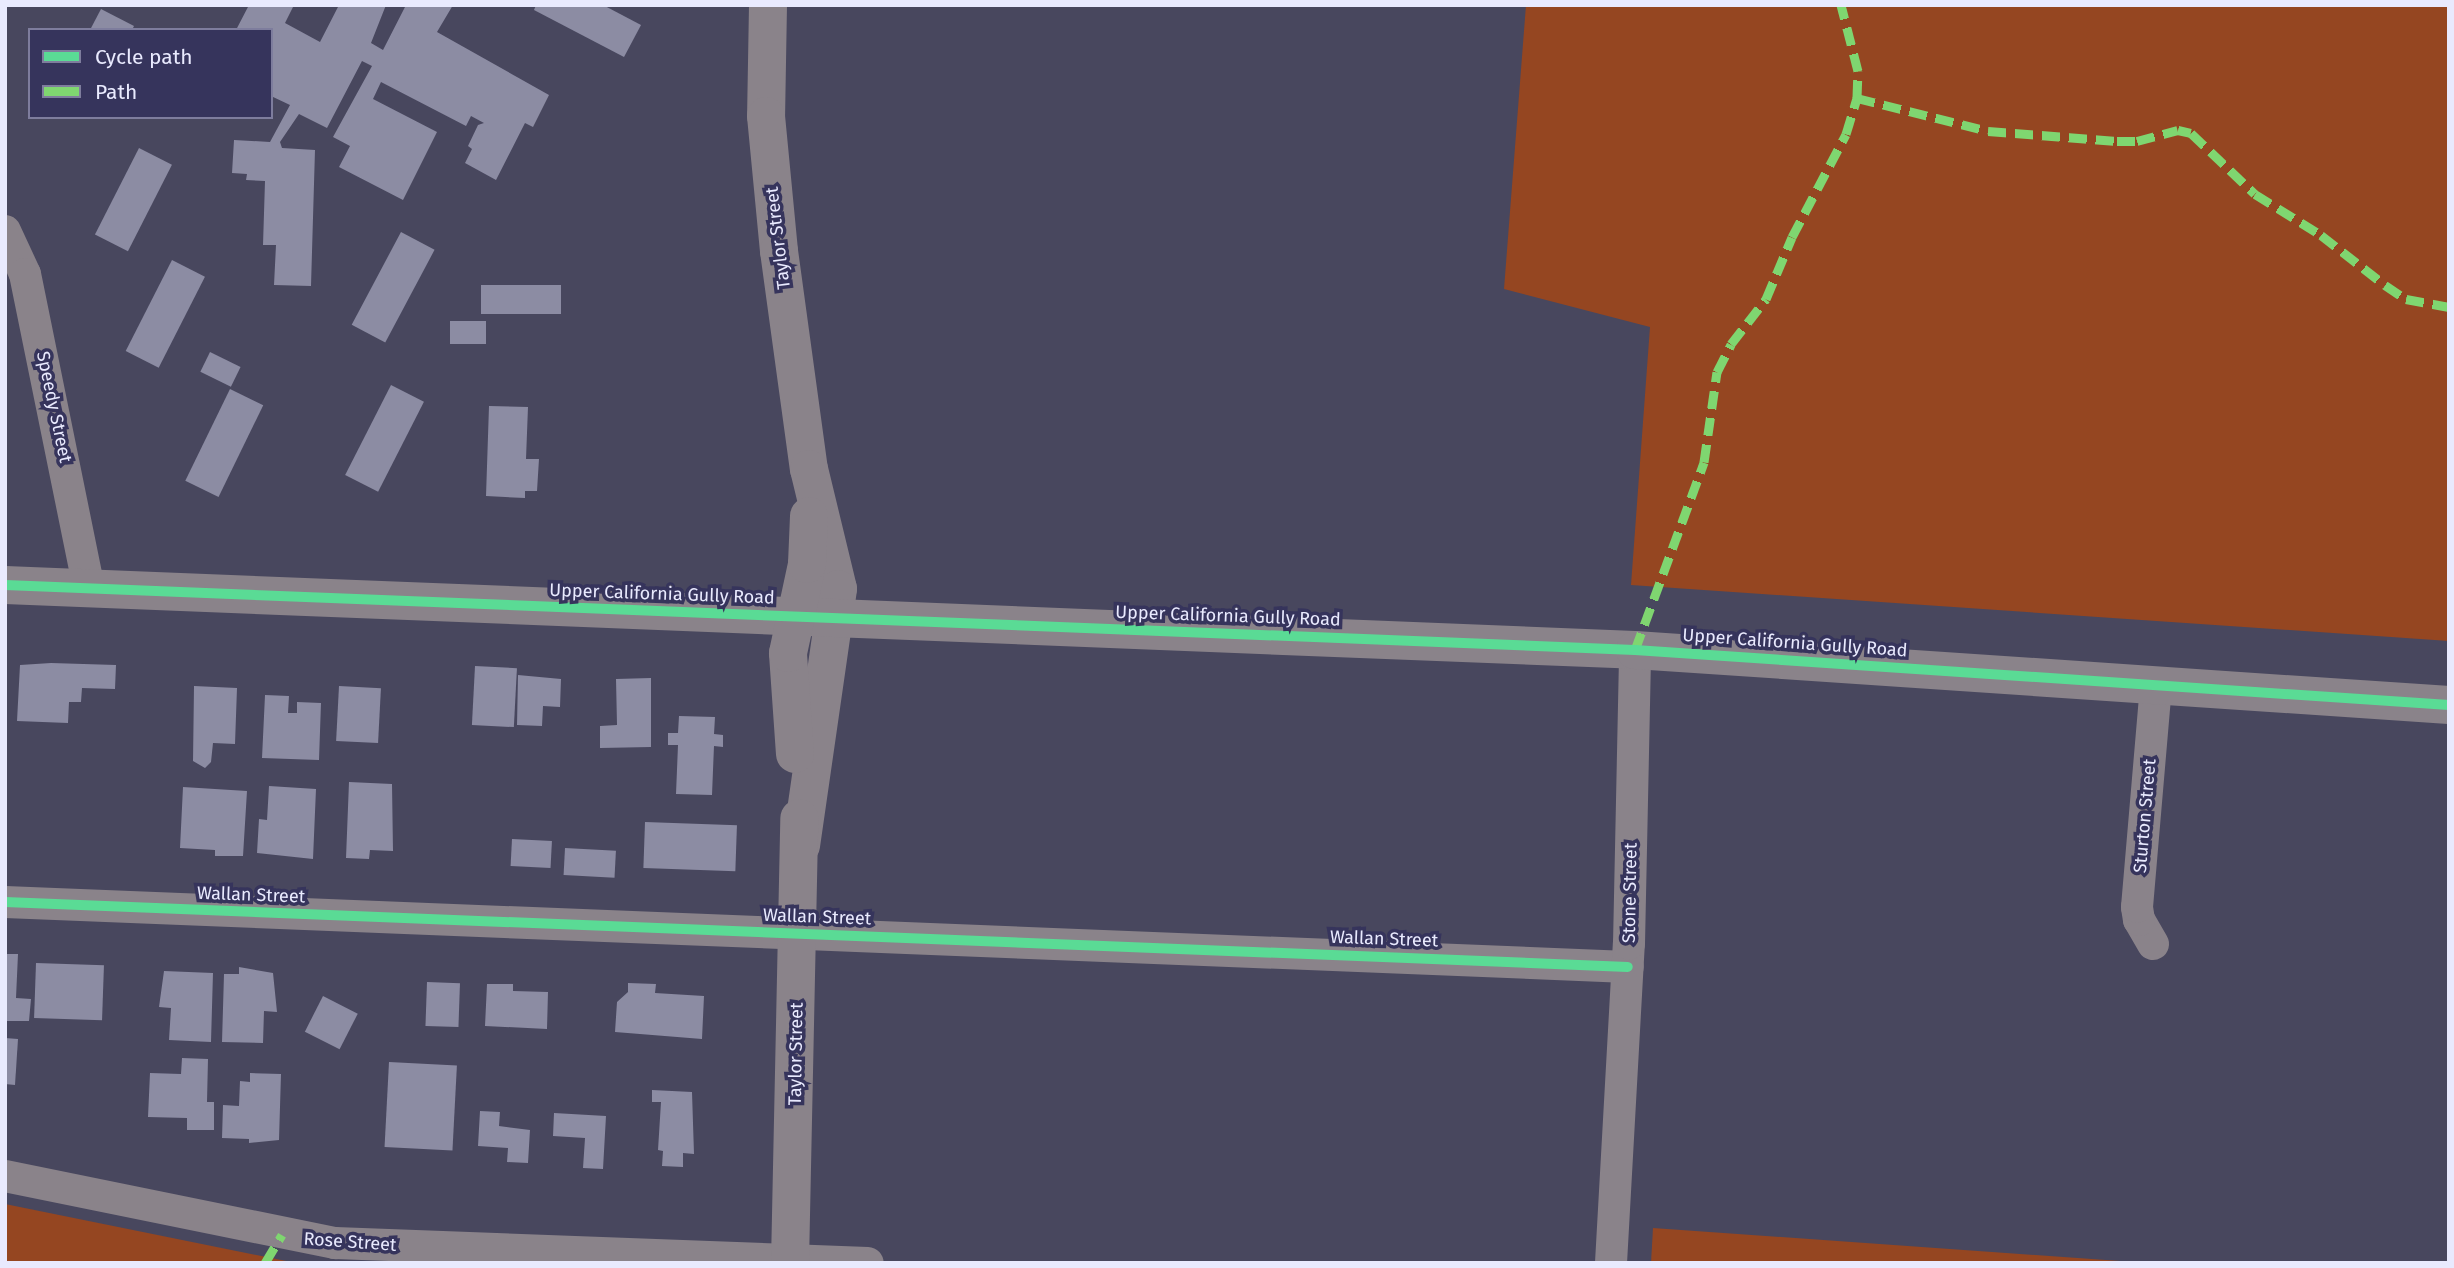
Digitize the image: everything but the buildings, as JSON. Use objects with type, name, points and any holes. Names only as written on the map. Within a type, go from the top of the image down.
[{"type":"street","name":"Taylor Street","points":[[768,5],[770,159],[808,469],[809,551],[788,653],[801,845],[791,1261]]},
{"type":"street","name":"Speedy Street","points":[[5,231],[25,274],[89,588]]},
{"type":"street","name":"Taylor Street","points":[[801,845],[819,693],[835,619],[838,589],[808,469]]},
{"type":"street","name":"Upper California Gully Road","points":[[5,585],[1635,650],[2449,705]]},
{"type":"street","name":"Stone Street","points":[[1611,1263],[1628,967],[1635,650]]},
{"type":"street","name":"Sturton Street","points":[[2153,944],[2137,908],[2156,685]]},
{"type":"street","name":"Wallan Street","points":[[5,902],[1628,967]]},
{"type":"street","name":"Rose Street","points":[[5,1176],[307,1240],[868,1263]]},
{"type":"shaded area","points":[[1526,5],[2449,5],[2449,641],[1631,585],[1650,327],[1504,289]]},
{"type":"shaded area","points":[[5,1204],[296,1263],[5,1263]]},
{"type":"shaded area","points":[[1653,1228],[2148,1263],[1651,1263]]},
{"type":"marked path","points":[[1635,650],[1704,462],[1717,372],[1731,344],[1766,299],[1792,237],[1846,134],[1857,98],[1858,71],[1841,5]]},
{"type":"marked path","points":[[1857,98],[1988,131],[2117,141],[2137,141],[2178,130],[2191,133],[2255,194],[2321,235],[2385,285],[2406,299],[2449,307]]},
{"type":"marked path","points":[[265,1263],[282,1235]]},
{"type":"cycle path","points":[[5,585],[1635,650],[2449,705]]},
{"type":"cycle path","points":[[5,902],[1628,967]]}]
